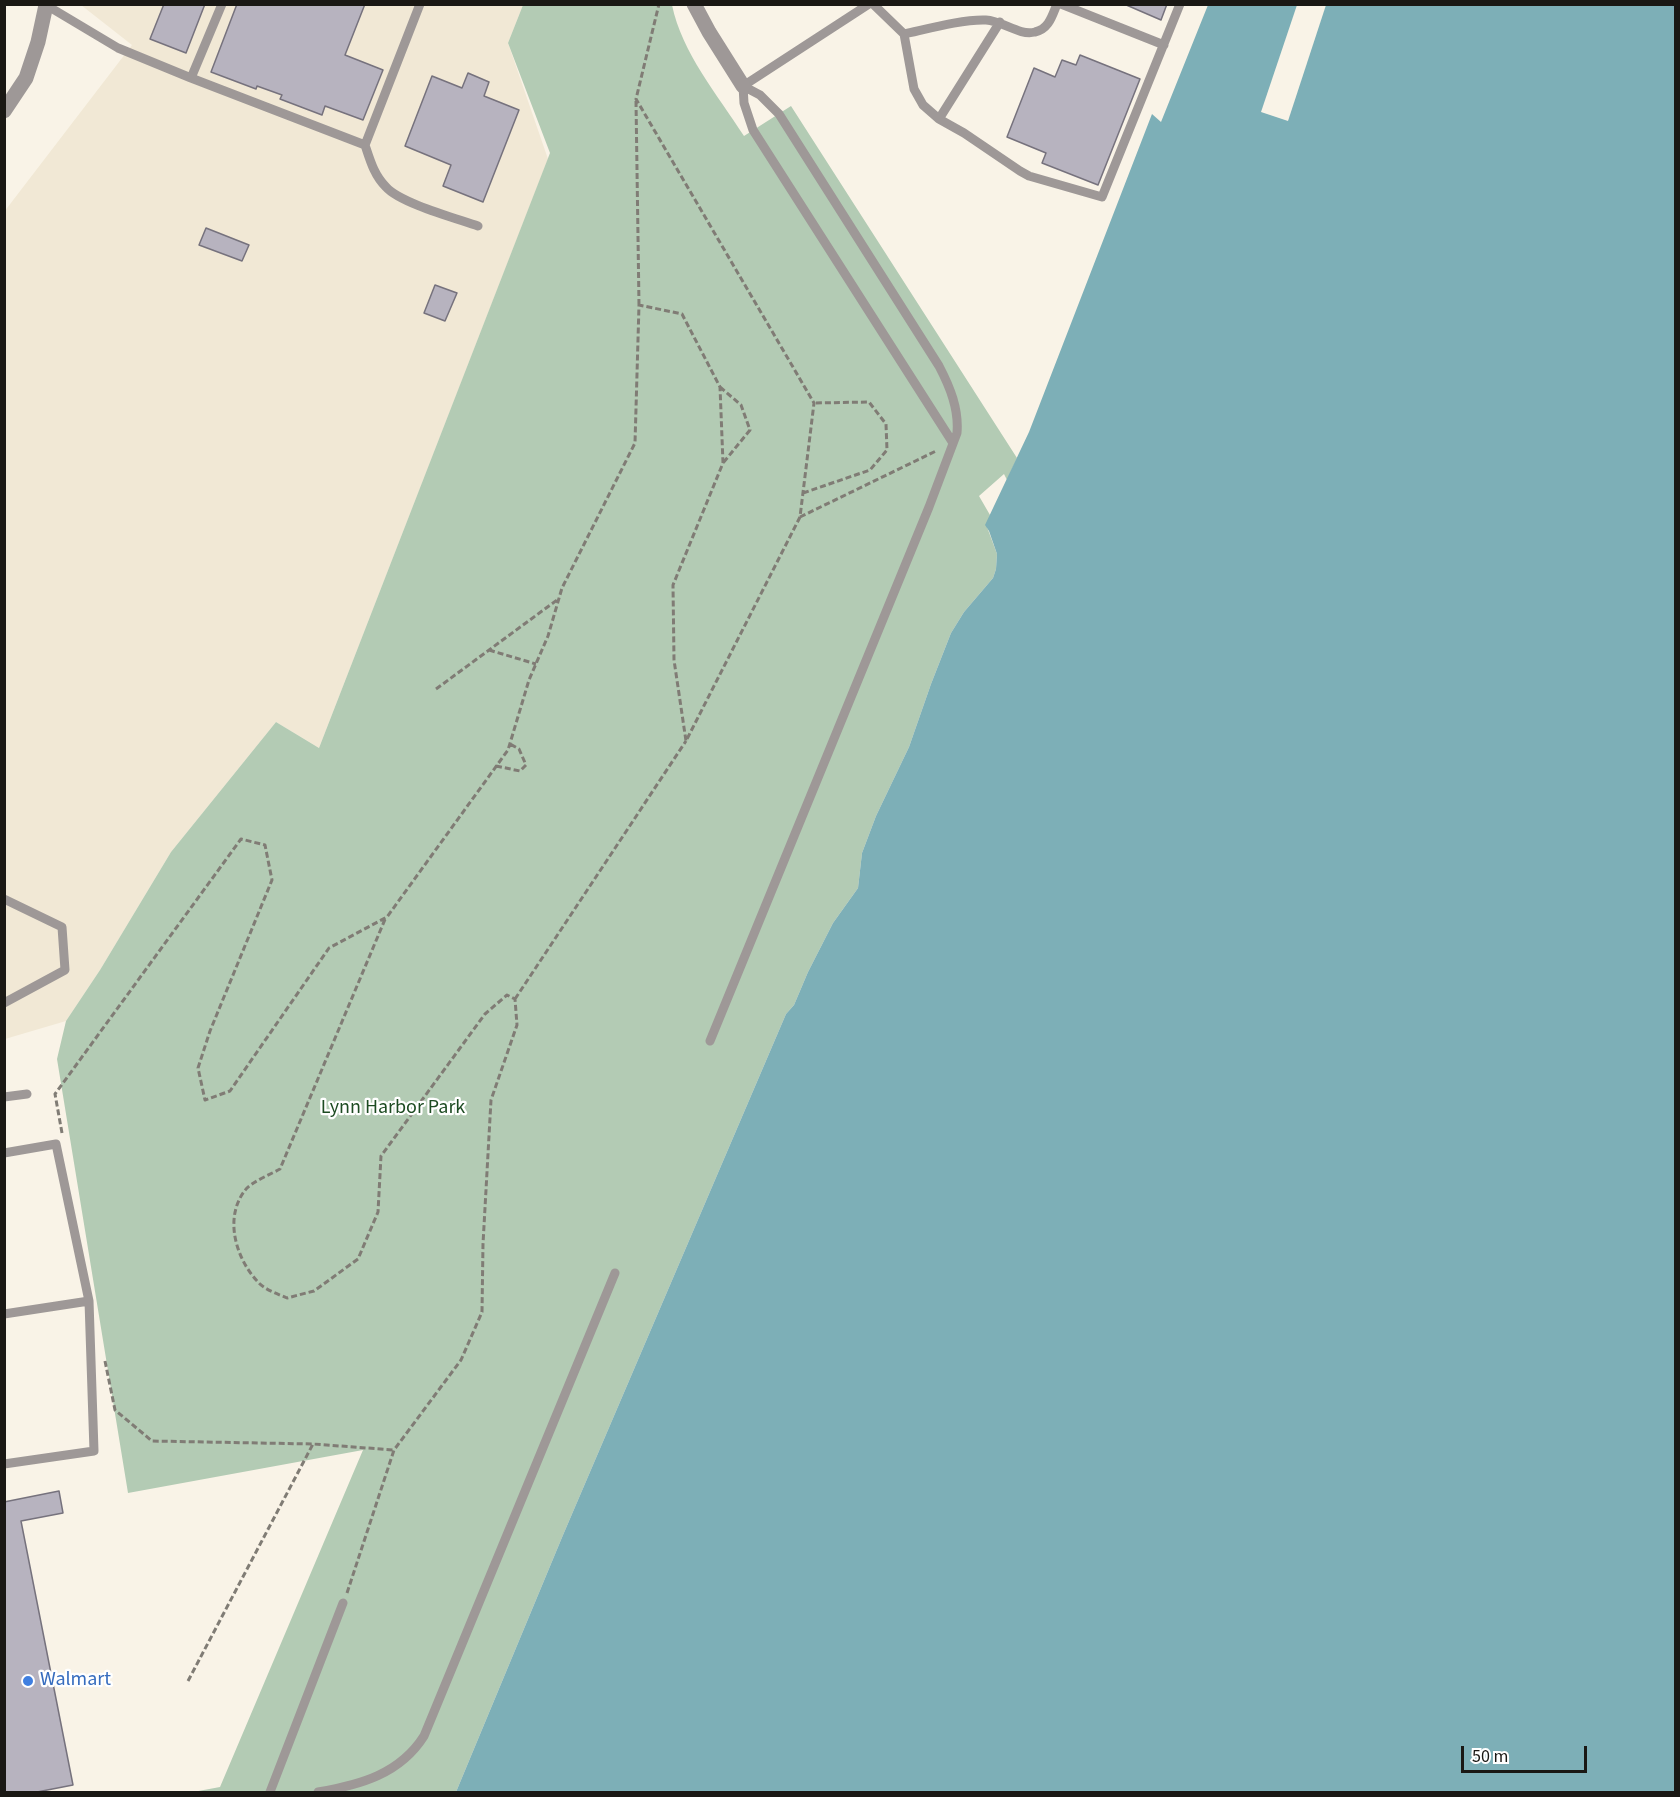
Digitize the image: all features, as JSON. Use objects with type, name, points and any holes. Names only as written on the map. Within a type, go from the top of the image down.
[{"type":"street","points":[[694,4],[743,86]]},
{"type":"street","points":[[4,111],[26,78],[38,42],[45,5]]},
{"type":"lane","points":[[191,78],[222,4]]},
{"type":"lane","points":[[420,4],[365,145],[372,168],[385,187],[397,197],[478,226]]},
{"type":"lane","points":[[743,86],[871,4],[904,34],[914,89],[924,105],[939,120],[964,133],[1029,176],[1102,197],[1180,4]]},
{"type":"lane","points":[[904,34],[982,20],[1000,22],[1021,32],[1036,32],[1047,26],[1059,4],[1164,45]]},
{"type":"lane","points":[[45,5],[118,48],[365,145]]},
{"type":"lane","points":[[939,120],[1000,22]]},
{"type":"lane","points":[[743,86],[744,103],[753,130],[953,443]]},
{"type":"lane","points":[[710,1041],[929,507],[957,433],[957,415],[950,390],[939,366],[779,114],[760,95],[743,86]]},
{"type":"lane","points":[[4,899],[62,927],[65,970],[4,1004]]},
{"type":"lane","points":[[4,1098],[27,1094]]},
{"type":"lane","points":[[4,1153],[56,1144],[89,1301],[94,1451],[4,1464]]},
{"type":"lane","points":[[318,1792],[358,1784],[386,1773],[413,1752],[424,1736],[615,1273]]},
{"type":"lane","points":[[4,1314],[89,1301]]},
{"type":"lane","points":[[270,1792],[343,1603]]},
{"type":"path","points":[[515,999],[507,995],[486,1014],[381,1156],[378,1212],[358,1259],[314,1291],[287,1298],[260,1284],[244,1263],[236,1241],[234,1211],[248,1187],[280,1169],[387,917],[508,750],[529,680],[548,636],[562,588],[636,443],[639,305],[636,99],[659,4]]},
{"type":"path","points":[[343,1603],[394,1450],[461,1360],[482,1312],[483,1244],[491,1100],[517,1025],[515,999],[686,741],[800,517],[814,403],[636,99]]},
{"type":"path","points":[[639,305],[682,314],[720,387],[741,405],[750,430],[723,463],[673,585],[674,660],[686,741]]},
{"type":"path","points":[[720,387],[723,463]]},
{"type":"path","points":[[803,493],[870,470],[887,450],[886,424],[869,402],[814,403]]},
{"type":"path","points":[[800,517],[953,443]]},
{"type":"path","points":[[436,689],[558,599]]},
{"type":"path","points":[[489,650],[536,664]]},
{"type":"path","points":[[496,766],[520,771],[526,765],[519,749],[510,744]]},
{"type":"path","points":[[64,1141],[55,1094],[241,839],[265,845],[272,880],[210,1031],[198,1068],[205,1100],[230,1091],[329,948],[387,917]]},
{"type":"path","points":[[104,1351],[115,1410],[153,1442],[313,1444],[394,1450]]},
{"type":"path","points":[[188,1681],[313,1444]]},
{"type":"shaded area","points":[[81,5],[523,5],[508,43],[548,159],[319,748],[276,722],[171,852],[100,970],[66,1021],[5,1039],[4,212],[132,45]]},
{"type":"green space","name":"Lynn Harbor Park","points":[[523,5],[672,5],[677,23],[692,56],[744,136],[791,106],[1017,458],[1007,480],[1004,474],[979,496],[990,515],[987,527],[997,554],[993,578],[964,612],[951,633],[909,747],[876,816],[862,853],[858,888],[833,923],[794,1005],[786,1014],[563,1535],[456,1792],[193,1792],[220,1787],[363,1450],[128,1493],[57,1059],[66,1021],[100,970],[171,852],[276,722],[319,748],[550,153],[508,43]]},
{"type":"water","points":[[1208,5],[1675,5],[1675,1792],[456,1792],[563,1535],[786,1014],[794,1005],[833,923],[858,888],[862,853],[876,816],[909,747],[951,633],[964,612],[993,578],[997,554],[985,525],[1029,432],[1152,114],[1161,122]]},
{"type":"pier","points":[[1297,5],[1326,5],[1288,121],[1261,112]]},
{"type":"building","points":[[164,4],[205,4],[186,53],[150,39]]},
{"type":"building","points":[[237,4],[365,4],[345,55],[383,70],[363,120],[325,106],[322,115],[280,99],[282,95],[257,86],[256,89],[211,72]]},
{"type":"building","points":[[1124,4],[1167,4],[1161,20]]},
{"type":"building","points":[[1080,55],[1140,79],[1098,185],[1042,163],[1046,153],[1007,137],[1034,68],[1055,77],[1062,60],[1076,65]]},
{"type":"building","points":[[468,73],[489,82],[484,96],[519,110],[483,202],[443,186],[451,165],[405,146],[432,76],[462,88]]},
{"type":"building","points":[[206,228],[249,245],[242,261],[199,245]]},
{"type":"building","points":[[435,285],[457,293],[445,321],[424,313]]},
{"type":"building","name":"Walmart","points":[[59,1491],[63,1513],[21,1521],[73,1785],[37,1792],[4,1792],[4,1502]]},
{"type":"place","name":"Walmart","points":[[28,1681]]}]
